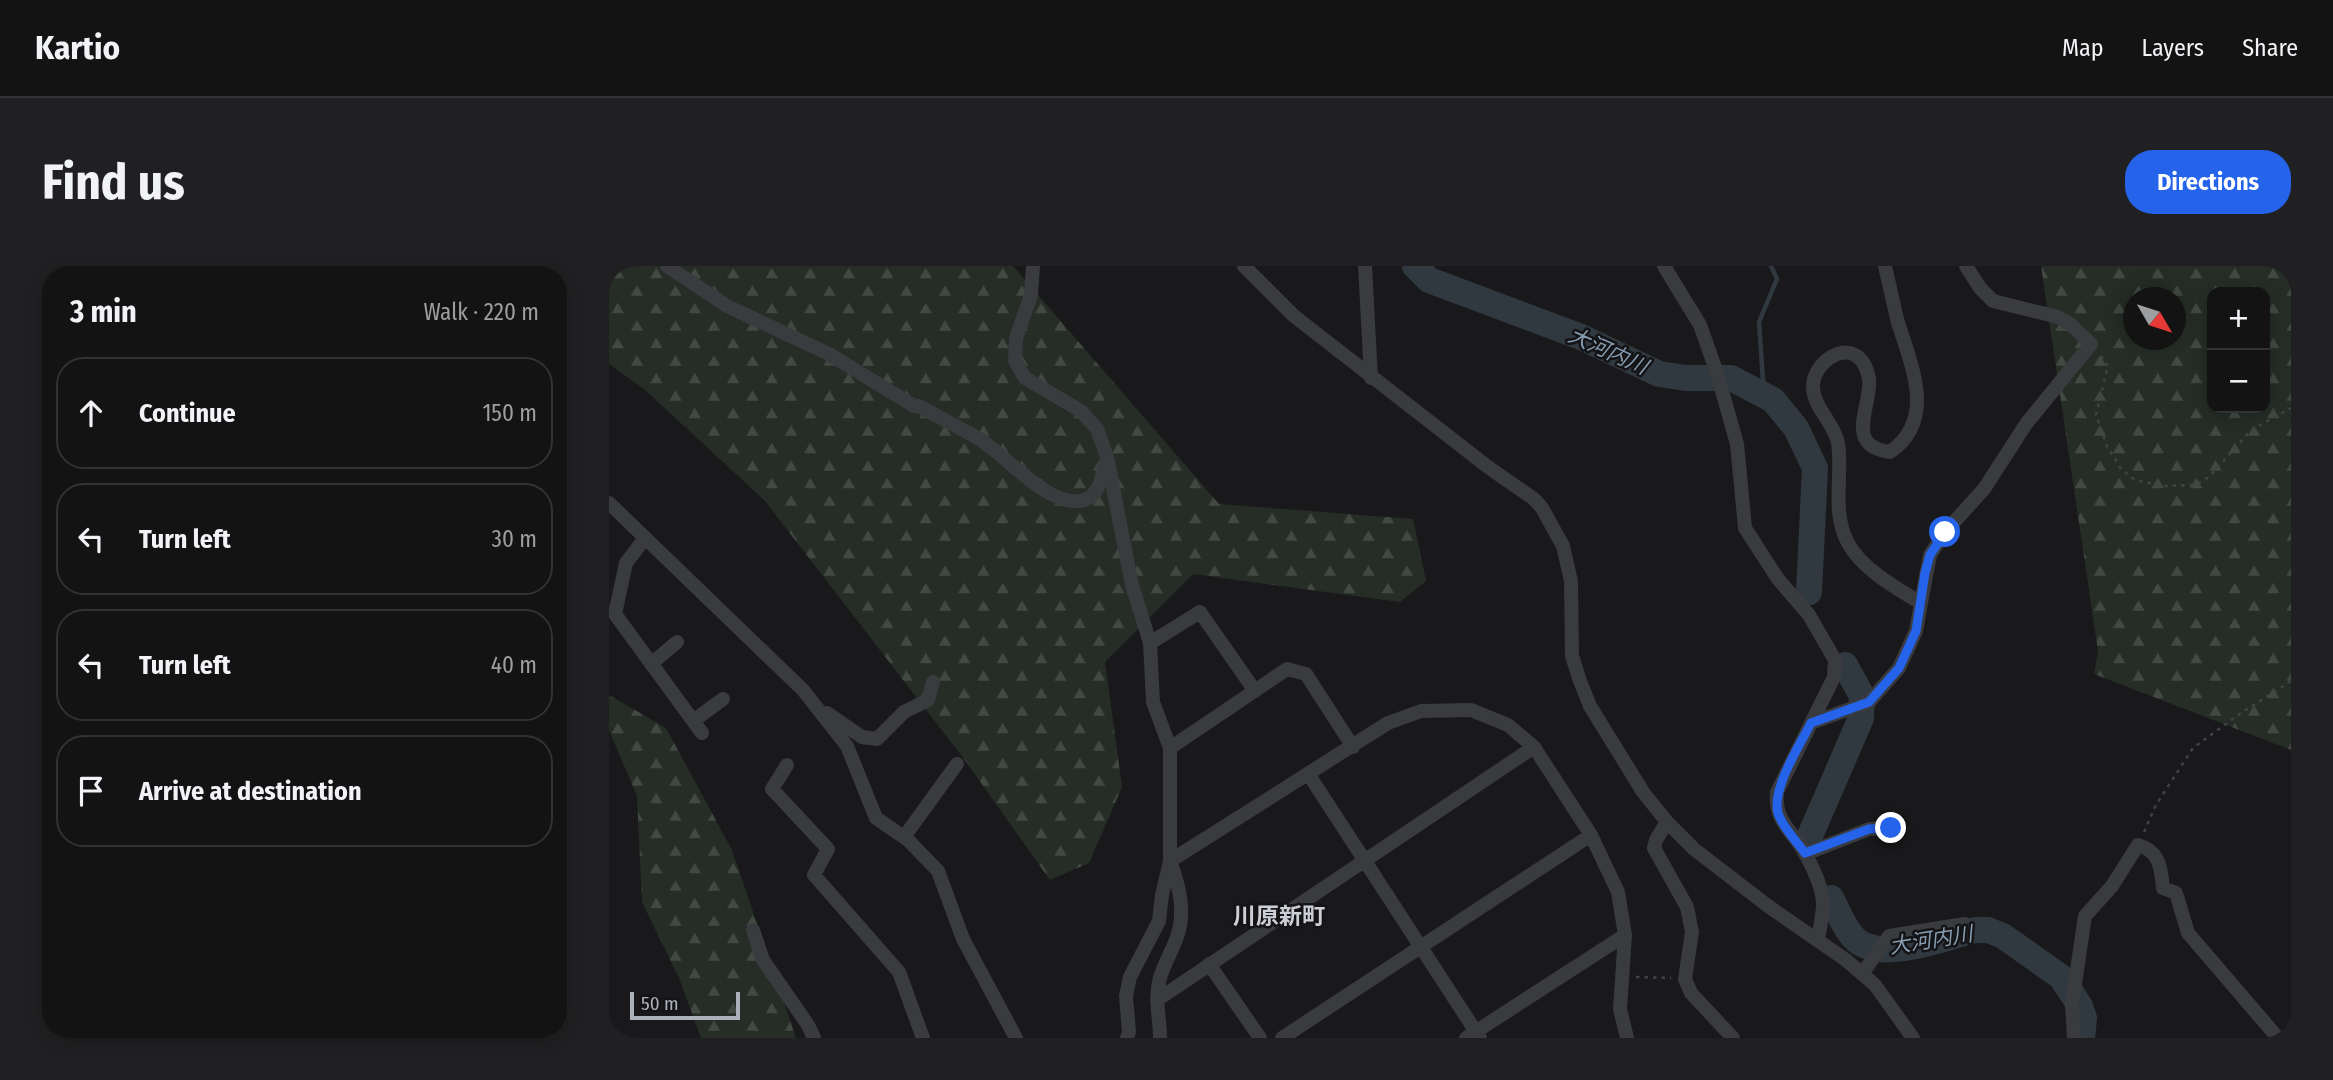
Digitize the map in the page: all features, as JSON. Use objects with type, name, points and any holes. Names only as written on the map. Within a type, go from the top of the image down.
[{"type":"street","points":[[667,266],[727,306],[829,354],[914,406],[919,406],[982,442],[1042,488],[1063,499],[1080,501],[1091,497],[1100,484],[1107,457]]},
{"type":"street","points":[[1033,266],[1031,295],[1016,338],[1015,361],[1025,378],[1081,411],[1097,429],[1107,457],[1132,585],[1150,643],[1153,702],[1170,748],[1170,861],[1159,921],[1130,977],[1126,996],[1129,1032],[1127,1038]]},
{"type":"street","points":[[1244,266],[1294,316],[1534,499],[1542,508],[1563,546],[1571,581],[1572,656],[1585,694],[1643,792],[1667,822],[1694,849],[1768,906],[1818,939],[1875,985],[1913,1038]]},
{"type":"street","points":[[1365,266],[1371,377]]},
{"type":"street","points":[[1664,266],[1700,325],[1719,379],[1737,444],[1745,528],[1778,579],[1809,615],[1835,660],[1834,677],[1777,792],[1776,804],[1778,816],[1805,853],[1823,904],[1818,939]]},
{"type":"street","points":[[1885,266],[1918,396],[1915,422],[1908,436],[1890,452],[1871,446],[1865,438],[1862,427],[1869,380],[1863,361],[1854,353],[1846,351],[1836,355],[1819,369],[1812,382],[1814,397],[1835,432],[1838,444],[1839,521],[1848,543],[1860,559],[1899,590],[1921,603]]},
{"type":"street","points":[[1811,723],[1863,704],[1899,668],[1916,631],[1930,555],[1945,532],[1983,489],[2026,424],[2091,344],[2070,324],[2058,317],[1993,300],[1980,288],[1966,266]]},
{"type":"street","points":[[609,502],[803,690],[847,746],[876,818],[904,837],[938,872],[963,939],[1016,1038]]},
{"type":"street","points":[[645,538],[626,564],[615,614],[697,727],[723,699]]},
{"type":"street","points":[[1150,643],[1200,612],[1255,691]]},
{"type":"street","points":[[651,664],[677,642]]},
{"type":"street","points":[[1170,748],[1287,669],[1306,674],[1353,747]]},
{"type":"street","points":[[814,704],[862,737],[877,739],[904,712],[928,700],[933,682]]},
{"type":"street","points":[[1170,861],[1388,723],[1421,711],[1448,709],[1471,710],[1492,717],[1516,731],[1534,747],[1591,835],[1618,892],[1625,935],[1620,1009],[1627,1038]]},
{"type":"street","points":[[1157,1000],[1534,747]]},
{"type":"street","points":[[904,837],[957,764]]},
{"type":"street","points":[[787,765],[772,789],[828,849],[814,875],[899,972],[923,1038]]},
{"type":"street","points":[[1309,775],[1421,947],[1474,1036],[1625,935]]},
{"type":"street","points":[[1667,822],[1654,848],[1688,907],[1692,932],[1685,979],[1691,993],[1733,1038]]},
{"type":"street","points":[[1805,853],[1869,829],[1891,828]]},
{"type":"street","points":[[1282,1038],[1591,835]]},
{"type":"street","points":[[2074,1038],[2072,1004],[2085,915],[2112,886],[2138,845],[2147,847],[2160,861],[2163,888],[2176,894],[2187,933],[2278,1038]]},
{"type":"street","points":[[1160,1038],[1157,1000],[1160,978],[1178,934],[1181,909],[1179,886],[1170,861]]},
{"type":"street","points":[[1862,974],[1889,936],[1965,924]]},
{"type":"street","points":[[753,930],[763,960],[809,1025],[814,1038]]},
{"type":"street","points":[[1209,964],[1260,1038]]},
{"type":"path","points":[[2091,344],[2108,366],[2096,415],[2107,446],[2121,469],[2135,480],[2164,486],[2195,485],[2209,477],[2251,430],[2291,408]]},
{"type":"path","points":[[2138,845],[2156,805],[2193,748],[2291,681]]},
{"type":"path","points":[[1622,976],[1685,979]]},
{"type":"green space","points":[[609,266],[1013,266],[1219,504],[1413,519],[1426,581],[1400,602],[1193,574],[1105,662],[1122,787],[1089,863],[1050,880],[964,759],[765,501],[644,389],[609,364]]},
{"type":"green space","points":[[2041,266],[2291,266],[2291,750],[2094,674],[2098,651]]},
{"type":"green space","points":[[609,695],[666,728],[732,850],[796,1038],[701,1038],[679,978],[642,902],[637,796],[609,730]]},
{"type":"waterway","name":"大河内川","points":[[1415,266],[1429,280],[1581,337],[1659,374],[1686,378],[1731,378],[1773,400],[1796,428],[1815,468],[1809,592]]},
{"type":"waterway","points":[[1771,266],[1777,279],[1759,322],[1763,380],[1773,400]]},
{"type":"waterway","name":"大河内川","points":[[1809,838],[1861,718],[1862,696],[1845,665]]},
{"type":"waterway","name":"大河内川","points":[[1831,898],[1853,937],[1864,945],[1878,949],[1912,947],[1975,930],[1988,930],[2003,936],[2061,977],[2080,1006],[2084,1018],[2082,1038]]},
{"type":"district","name":"川原新町","points":[[1279,916]]},
{"type":"route","points":[[1891,828],[1869,829],[1805,853],[1778,816],[1777,792],[1811,723],[1869,702],[1899,668],[1916,631],[1930,555],[1945,532]]}]
